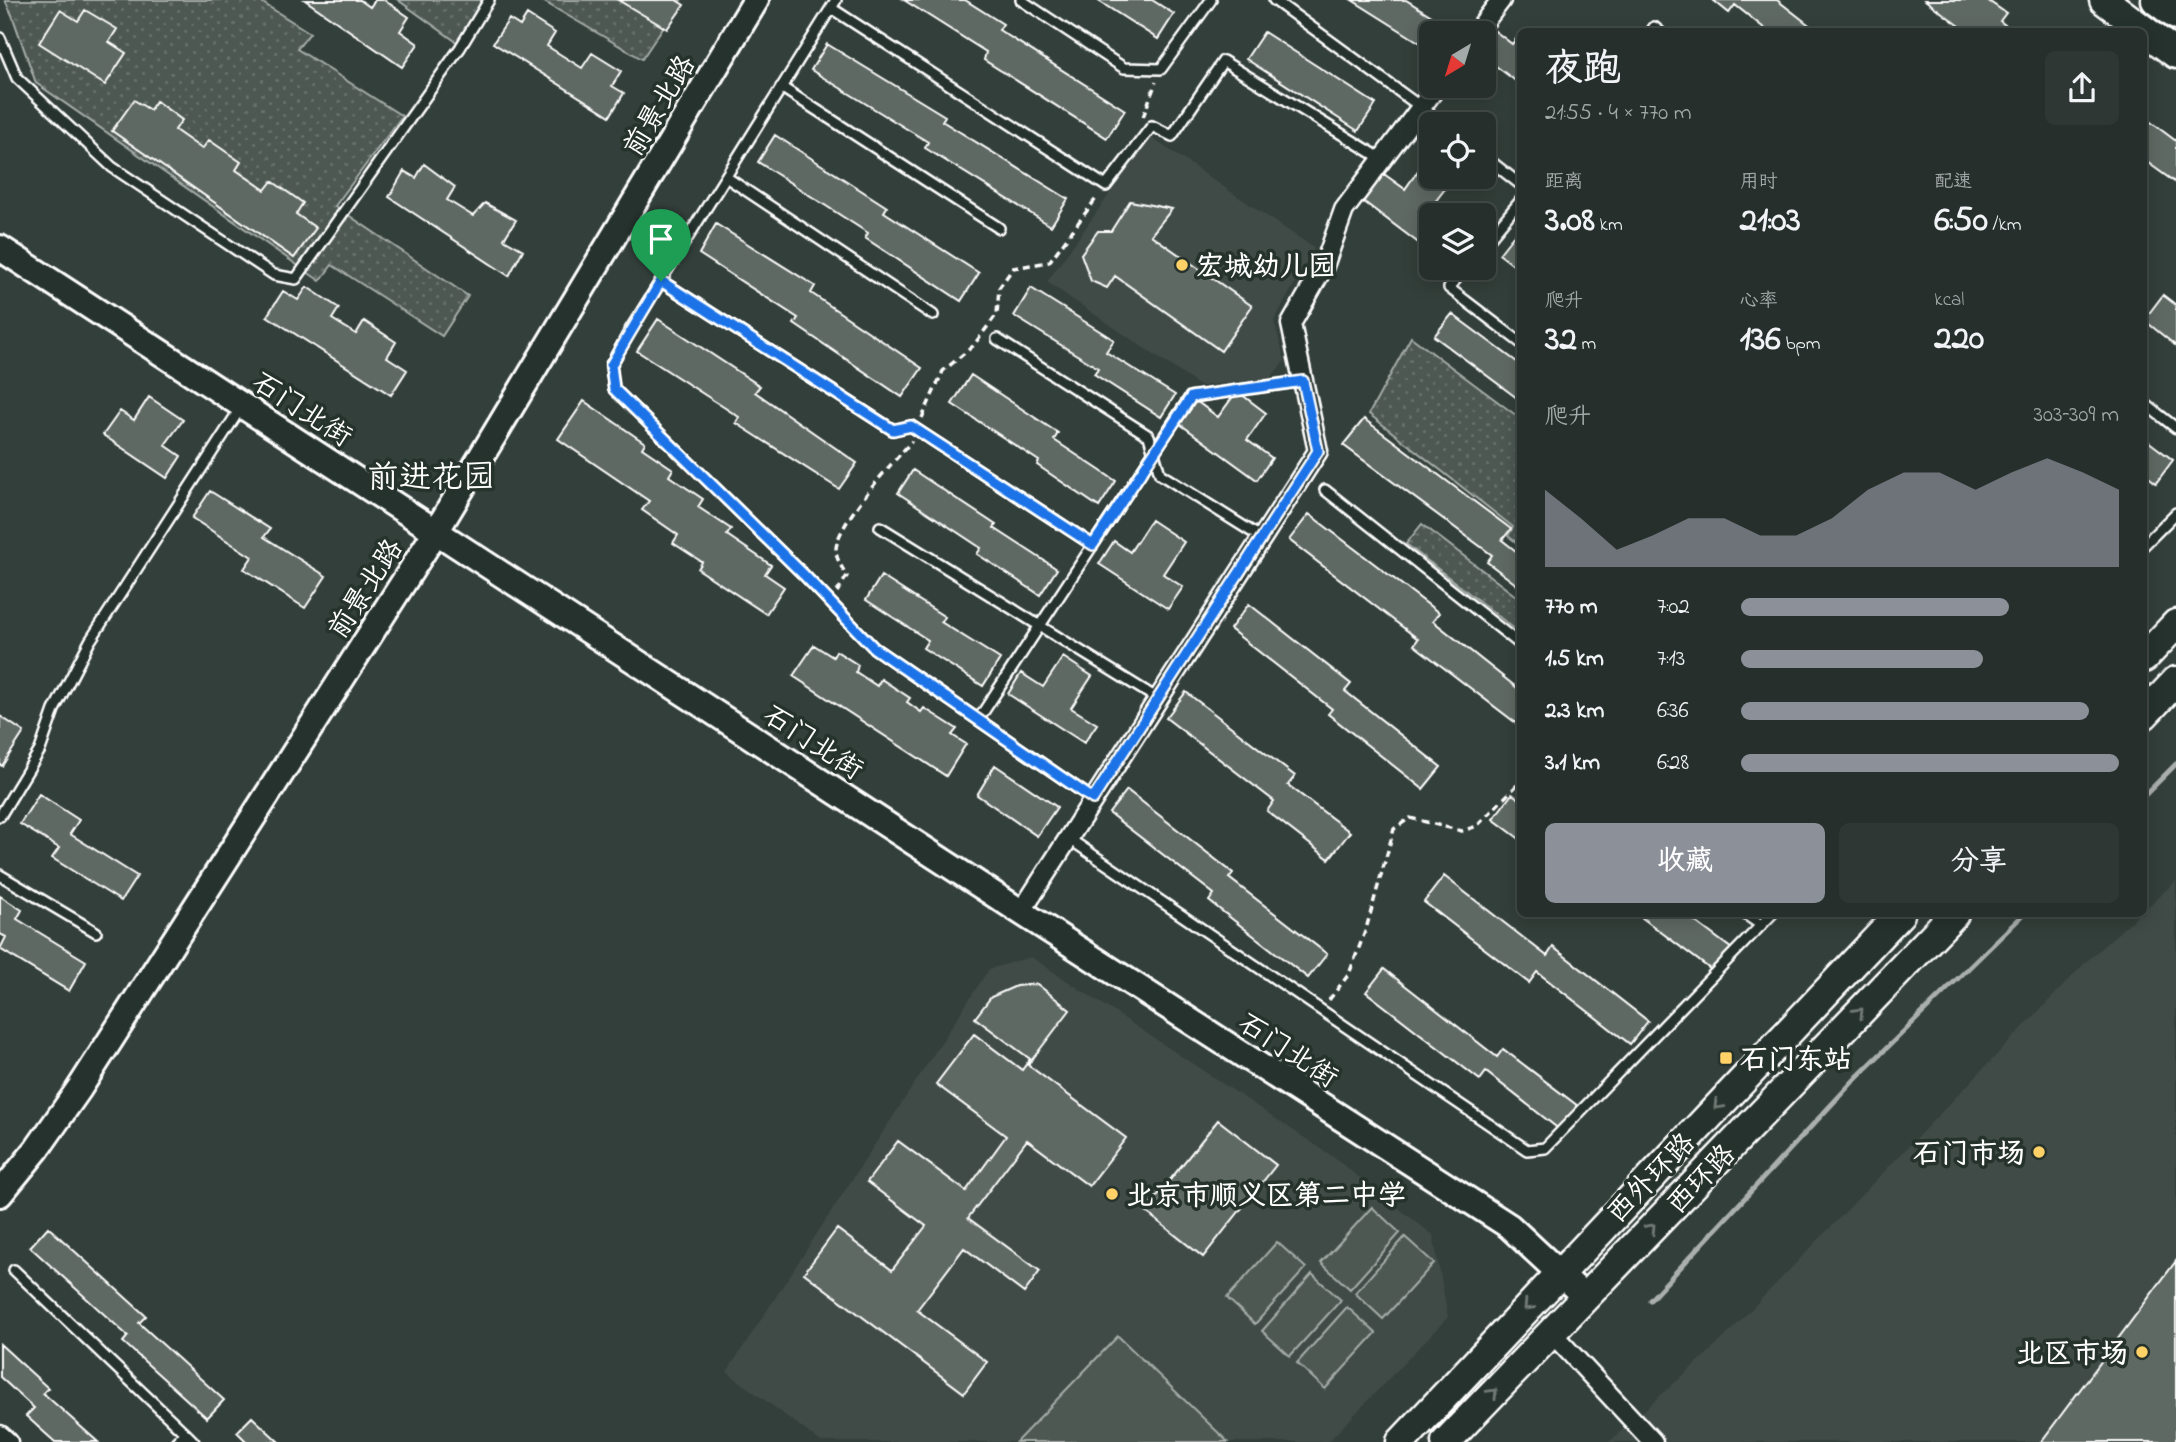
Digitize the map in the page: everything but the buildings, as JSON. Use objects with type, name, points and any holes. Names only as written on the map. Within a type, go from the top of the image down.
[{"type":"main road","points":[[2104,0],[2141,28]]},
{"type":"main road","points":[[2156,0],[2176,15]]},
{"type":"main road","points":[[2147,32],[2176,54]]},
{"type":"main road","points":[[2147,655],[2176,624]]},
{"type":"main road","points":[[2147,712],[2176,681]]},
{"type":"main road","name":"西外环路","points":[[1401,1442],[1897,917]]},
{"type":"main road","name":"西环路","points":[[1446,1442],[1951,917]]},
{"type":"street","name":"前景北路","points":[[0,1194],[37,1149],[79,1089],[437,530],[756,0]]},
{"type":"street","points":[[1485,21],[1500,0]]},
{"type":"street","points":[[1021,912],[1318,451],[1291,324],[1324,266],[1344,210],[1428,98]]},
{"type":"street","name":"石门北街","points":[[0,248],[1021,912],[1510,1226],[1560,1271],[1584,1297]]},
{"type":"street","points":[[1551,1332],[1653,1442]]},
{"type":"street","points":[[0,1435],[8,1442]]},
{"type":"lane","points":[[0,38],[17,78],[112,167],[274,275],[296,279],[460,48],[489,0]]},
{"type":"lane","points":[[1021,0],[1124,68],[1161,69],[1211,0]]},
{"type":"lane","points":[[1275,0],[1428,112]]},
{"type":"lane","points":[[1093,799],[874,648],[804,575],[614,389],[611,365],[833,4],[1106,186],[1152,126],[1172,136],[1223,61],[1382,159]]},
{"type":"lane","points":[[781,88],[999,228]]},
{"type":"lane","points":[[1496,165],[1517,182]]},
{"type":"lane","points":[[726,177],[933,316]]},
{"type":"lane","points":[[1496,230],[1517,205]]},
{"type":"lane","points":[[1455,280],[1449,288],[1517,340]]},
{"type":"lane","points":[[661,281],[893,430],[911,426],[1093,545]]},
{"type":"lane","points":[[997,339],[1149,436],[1160,474],[1262,538]]},
{"type":"lane","points":[[978,720],[1191,397],[1303,381]]},
{"type":"lane","points":[[2,810],[40,750],[54,710],[90,641],[243,405]]},
{"type":"lane","points":[[2147,405],[2176,428]]},
{"type":"lane","points":[[1325,490],[1517,642]]},
{"type":"lane","points":[[2148,535],[2176,513]]},
{"type":"lane","points":[[880,527],[1158,699]]},
{"type":"lane","points":[[1068,838],[1527,1150],[1545,1148],[1769,917]]},
{"type":"lane","points":[[0,875],[96,932]]},
{"type":"lane","points":[[1749,917],[1761,925]]},
{"type":"lane","points":[[14,1270],[194,1442]]},
{"type":"lane","points":[[176,1442],[185,1433]]},
{"type":"path","points":[[1321,1010],[1349,974],[1366,929],[1394,829],[1410,818],[1462,831],[1477,825],[1517,786]]},
{"type":"shaded area","points":[[5,0],[258,0],[310,33],[297,49],[402,116],[335,206],[468,296],[442,336],[332,265],[320,281],[36,83]]},
{"type":"shaded area","points":[[398,0],[484,0],[458,43]]},
{"type":"shaded area","points":[[541,0],[681,0],[642,59]]},
{"type":"shaded area","name":"宏城幼儿园","points":[[1150,137],[1314,248],[1274,321],[1285,361],[1269,379],[1200,386],[1047,282]]},
{"type":"shaded area","points":[[1411,337],[1517,416],[1517,543],[1508,536],[1513,527],[1369,414]]},
{"type":"shaded area","points":[[1422,524],[1517,597],[1517,631],[1406,544]]},
{"type":"shaded area","name":"石门市场","points":[[2176,881],[2176,1442],[1609,1442],[1717,1345],[2089,959],[2136,917],[2147,917],[2147,907]]},
{"type":"shaded area","name":"北京市顺义区第二中学","points":[[1031,957],[1329,1154],[1433,1235],[1448,1317],[1328,1442],[821,1442],[727,1372],[989,969]]},
{"type":"shaded area","points":[[1372,1207],[1400,1233],[1350,1289],[1321,1263]]},
{"type":"shaded area","points":[[1405,1237],[1434,1263],[1383,1319],[1355,1293]]},
{"type":"shaded area","points":[[1277,1242],[1306,1268],[1255,1324],[1227,1298]]},
{"type":"shaded area","points":[[1312,1274],[1341,1300],[1290,1356],[1262,1331]]},
{"type":"shaded area","points":[[1347,1307],[1376,1333],[1325,1389],[1297,1363]]},
{"type":"shaded area","points":[[1118,1336],[1228,1442],[1016,1442]]},
{"type":"waterway","points":[[2147,793],[2176,764]]},
{"type":"waterway","points":[[1650,1300],[1858,1076],[2021,917]]},
{"type":"place","name":"宏城幼儿园","points":[[1182,265]]},
{"type":"place","name":"石门东站","points":[[1726,1058]]},
{"type":"place","name":"石门市场","points":[[2039,1152]]},
{"type":"place","name":"北京市顺义区第二中学","points":[[1112,1194]]},
{"type":"place","name":"北区市场","points":[[2142,1352]]},
{"type":"district","name":"前进花园","points":[[431,476]]},
{"type":"route","points":[[661,281],[893,430],[911,426],[1093,545],[1191,397],[1303,381],[1318,451],[1093,799],[874,648],[804,575],[614,389],[611,365],[661,281]]}]
